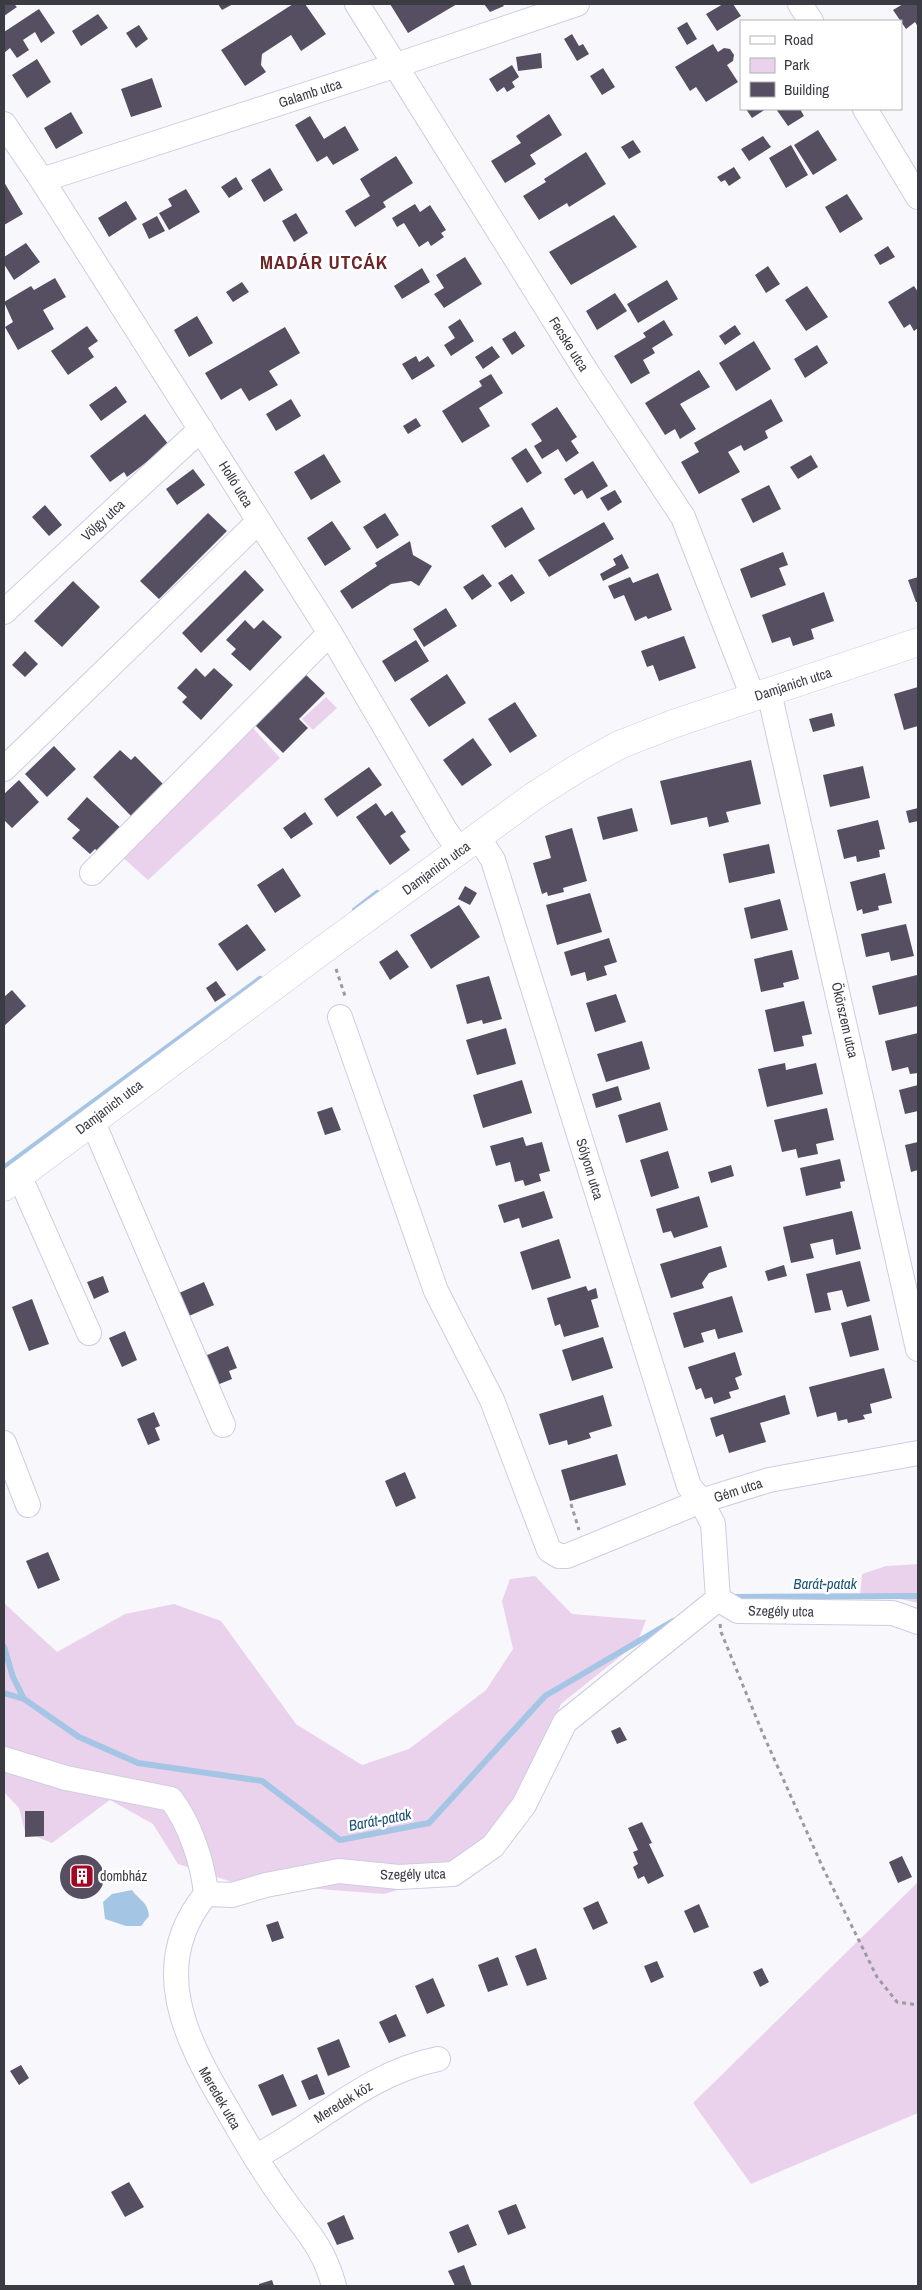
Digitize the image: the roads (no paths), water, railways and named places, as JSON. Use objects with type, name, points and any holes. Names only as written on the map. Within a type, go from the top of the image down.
[{"type":"main road","name":"Damjanich utca","points":[[12,1181],[324,949],[534,796],[578,768],[619,745],[761,694],[918,642]]},
{"type":"street","name":"Fecske utca","points":[[356,4],[397,65],[586,371],[683,516],[761,694]]},
{"type":"street","name":"Galamb utca","points":[[42,180],[397,65],[577,4]]},
{"type":"street","points":[[800,4],[810,20]]},
{"type":"street","points":[[865,110],[918,197]]},
{"type":"street","name":"Holló utca","points":[[4,124],[202,429],[330,633],[445,830],[469,844]]},
{"type":"street","name":"Völgy utca","points":[[4,612],[202,429]]},
{"type":"street","points":[[4,769],[259,521]]},
{"type":"street","points":[[92,873],[330,633]]},
{"type":"street","name":"Ökörszem utca","points":[[761,694],[918,1350]]},
{"type":"street","name":"Sólyom utca","points":[[469,844],[493,860],[689,1486],[701,1502],[713,1524],[718,1599]]},
{"type":"street","name":"Gém utca","points":[[340,1017],[436,1291],[492,1400],[550,1550],[559,1556],[567,1556],[701,1502],[768,1480],[918,1453]]},
{"type":"street","points":[[92,1120],[223,1425]]},
{"type":"street","points":[[12,1181],[89,1333]]},
{"type":"street","points":[[4,1443],[28,1505]]},
{"type":"street","name":"Szegély utca","points":[[206,1894],[232,1895],[339,1871],[399,1877],[453,1874],[493,1846],[524,1805],[565,1722],[718,1599],[738,1610],[893,1613],[918,1622]]},
{"type":"street","points":[[4,1759],[66,1778],[171,1799],[190,1836],[204,1876],[206,1894]]},
{"type":"street","name":"Meredek utca","points":[[206,1894],[191,1912],[183,1932],[176,1967],[178,2006],[193,2049],[255,2157],[282,2197],[317,2242],[334,2286]]},
{"type":"street","name":"Meredek köz","points":[[255,2157],[284,2142],[322,2114],[370,2084],[403,2068],[438,2059]]},
{"type":"water","points":[[132,1890],[145,1904],[148,1911],[149,1916],[141,1926],[126,1926],[105,1919],[103,1902],[112,1894]]},
{"type":"waterway","points":[[355,910],[377,893]]},
{"type":"waterway","points":[[4,1168],[260,979]]},
{"type":"waterway","name":"Barát-patak","points":[[733,1597],[918,1596]]},
{"type":"waterway","name":"Barát-patak","points":[[4,1693],[24,1699],[79,1737],[138,1763],[262,1781],[340,1840],[429,1823],[545,1696],[673,1621]]},
{"type":"waterway","points":[[4,1647],[13,1677],[24,1699]]},
{"type":"place","name":"dombház","points":[[82,1876]]},
{"type":"district","name":"MADÁR UTCÁK","points":[[324,262]]}]
